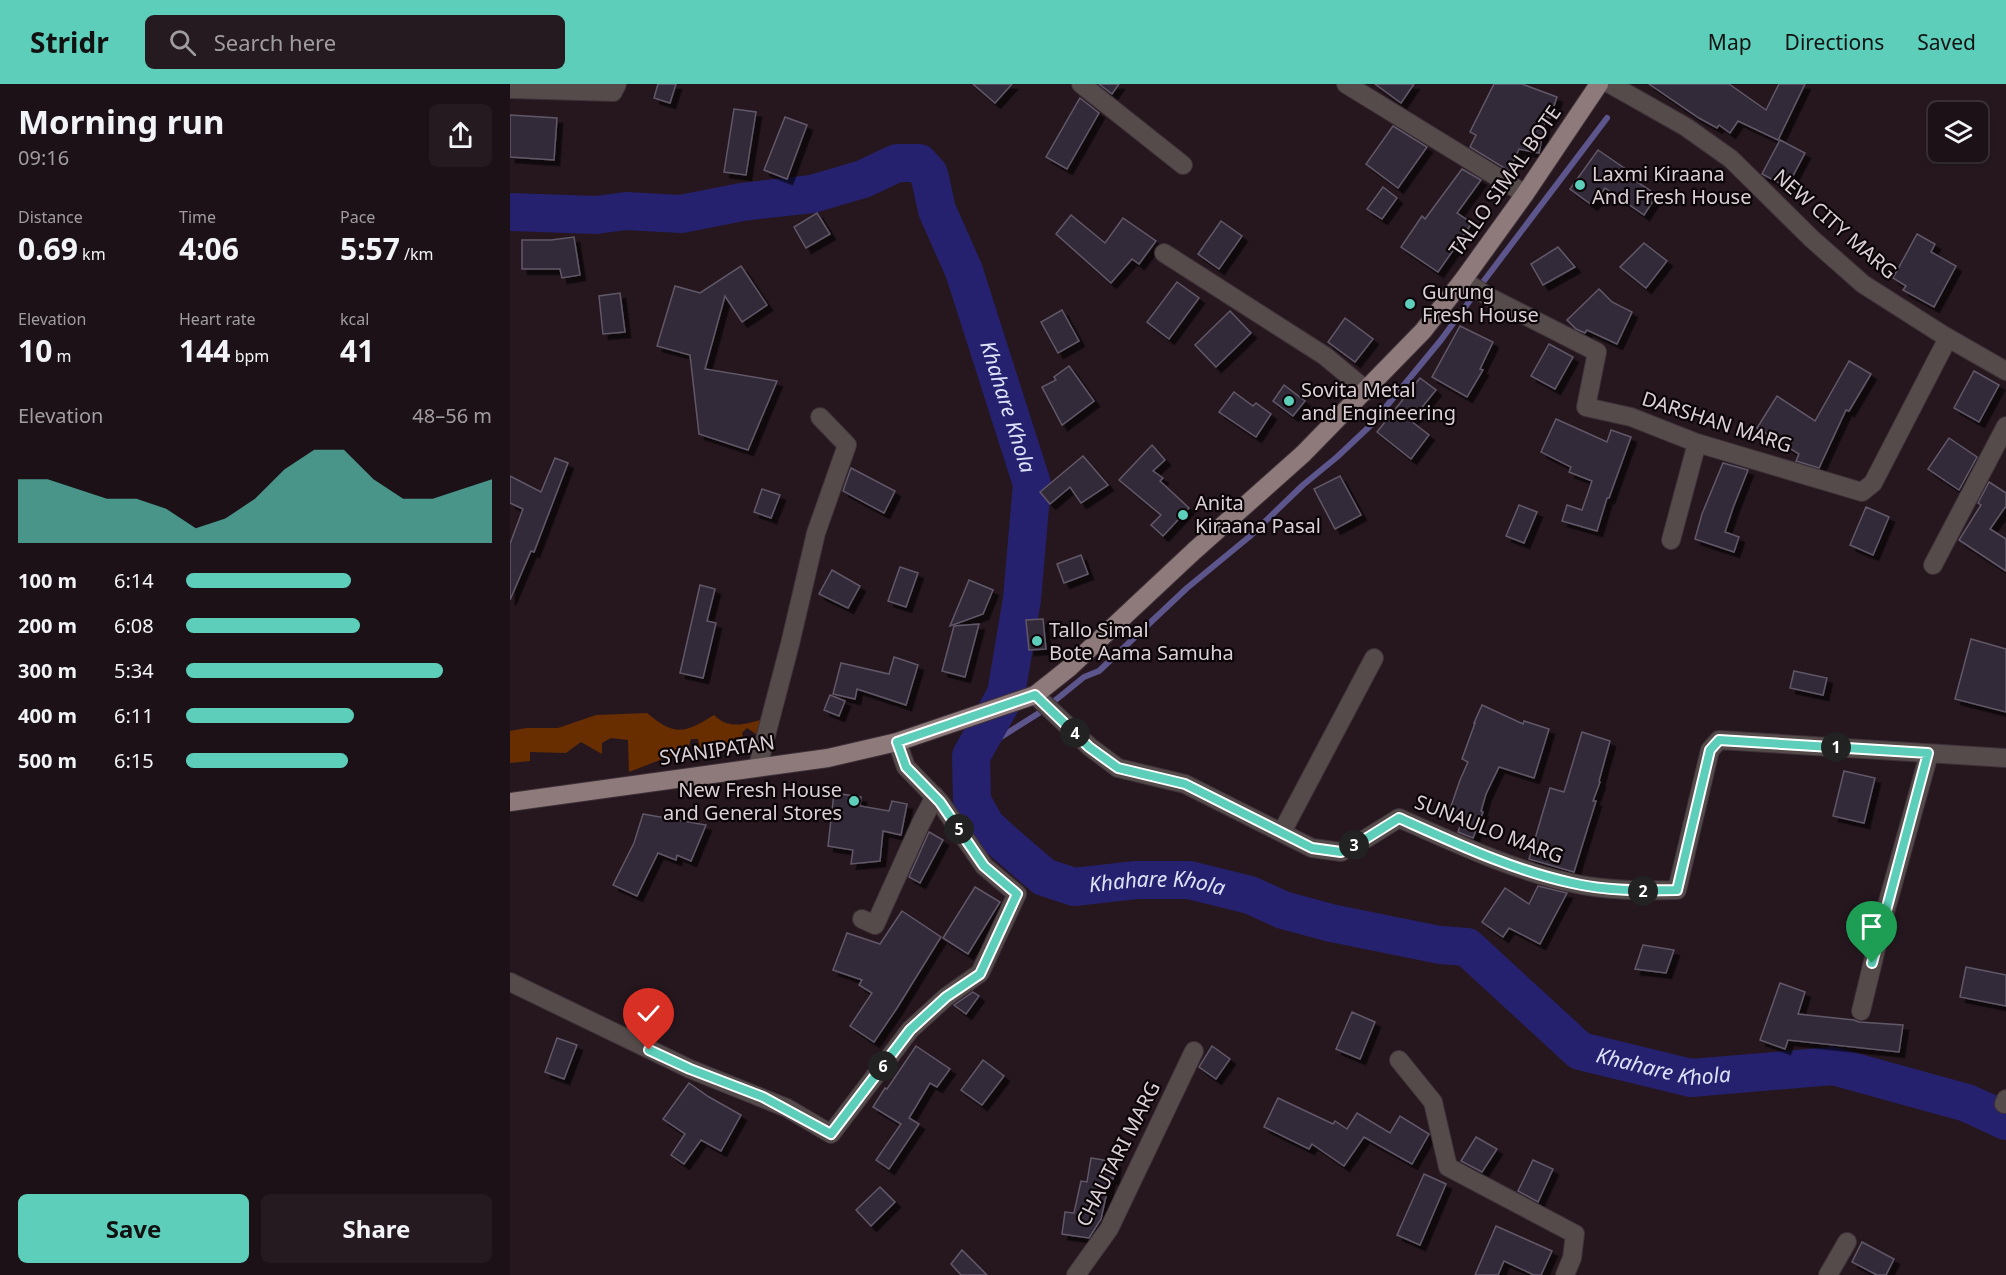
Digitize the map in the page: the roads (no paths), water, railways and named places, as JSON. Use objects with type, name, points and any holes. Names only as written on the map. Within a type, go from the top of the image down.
[{"type":"main road","name":"TALLO SIMAL BOTE","points":[[927,733],[1035,695],[1069,668],[1194,550],[1303,454],[1367,391],[1423,331],[1525,194],[1599,84]]},
{"type":"main road","name":"SYANIPATAN","points":[[510,802],[828,758],[927,733]]},
{"type":"street","points":[[510,88],[613,92],[617,84]]},
{"type":"street","points":[[1081,84],[1183,165]]},
{"type":"street","points":[[1346,84],[1525,194]]},
{"type":"street","name":"NEW CITY MARG","points":[[1610,84],[1686,127],[1731,159],[1812,239],[1863,284],[1948,338],[2006,371]]},
{"type":"street","points":[[1164,253],[1325,356],[1367,391]]},
{"type":"street","name":"DARSHAN MARG","points":[[1463,280],[1489,297],[1597,352],[1586,407],[1631,417],[1697,443],[1862,492],[1873,483],[1948,338]]},
{"type":"street","points":[[758,766],[816,533],[847,445],[820,417]]},
{"type":"street","points":[[1933,565],[2006,426]]},
{"type":"street","points":[[1671,540],[1697,443]]},
{"type":"street","points":[[1282,832],[1374,658]]},
{"type":"street","name":"SUNAULO MARG","points":[[1035,695],[1089,747],[1118,768],[1185,784],[1312,848],[1341,852],[1399,818],[1459,845],[1538,874],[1574,884],[1640,891],[1677,890],[1710,750],[1719,740],[2006,758]]},
{"type":"street","points":[[510,982],[690,1069],[787,1108],[831,1134],[910,1030],[946,997],[980,974],[1017,894],[984,866],[935,796],[906,767],[897,742]]},
{"type":"street","points":[[1861,1011],[1884,916],[1929,754]]},
{"type":"street","points":[[862,919],[875,926],[935,796]]},
{"type":"street","name":"CHAUTARI MARG","points":[[1076,1275],[1109,1229],[1194,1051]]},
{"type":"street","points":[[1399,1060],[1433,1102],[1448,1167],[1575,1234],[1572,1258],[1565,1275]]},
{"type":"street","points":[[1827,1275],[1847,1242]]},
{"type":"waterway","points":[[1480,286],[1607,118]]},
{"type":"waterway","name":"Khahare Khola","points":[[510,212],[596,215],[626,211],[681,214],[742,202],[812,194],[863,179],[897,163],[919,163],[929,174],[937,210],[964,271],[1032,484],[1022,599],[1006,694],[971,756],[972,801],[986,826],[1044,877],[1074,887],[1136,880],[1189,880],[1250,895],[1283,910],[1331,923],[1440,945],[1467,947],[1580,1051],[1691,1078],[1833,1066],[1967,1103],[2006,1121]]},
{"type":"waterway","points":[[1052,703],[1084,677],[1099,671],[1187,588],[1249,537],[1371,425],[1441,340],[1471,299]]},
{"type":"waterway","points":[[971,756],[1039,713]]},
{"type":"place","name":"Laxmi Kiraana And Fresh House","points":[[1580,185]]},
{"type":"place","name":"Gurung Fresh House","points":[[1410,304]]},
{"type":"place","name":"Sovita Metal and Engineering","points":[[1289,401]]},
{"type":"place","name":"Anita Kiraana Pasal","points":[[1183,515]]},
{"type":"place","name":"Tallo Simal Bote Aama Samuha","points":[[1037,641]]},
{"type":"place","name":"New Fresh House and General Stores","points":[[854,801]]}]
